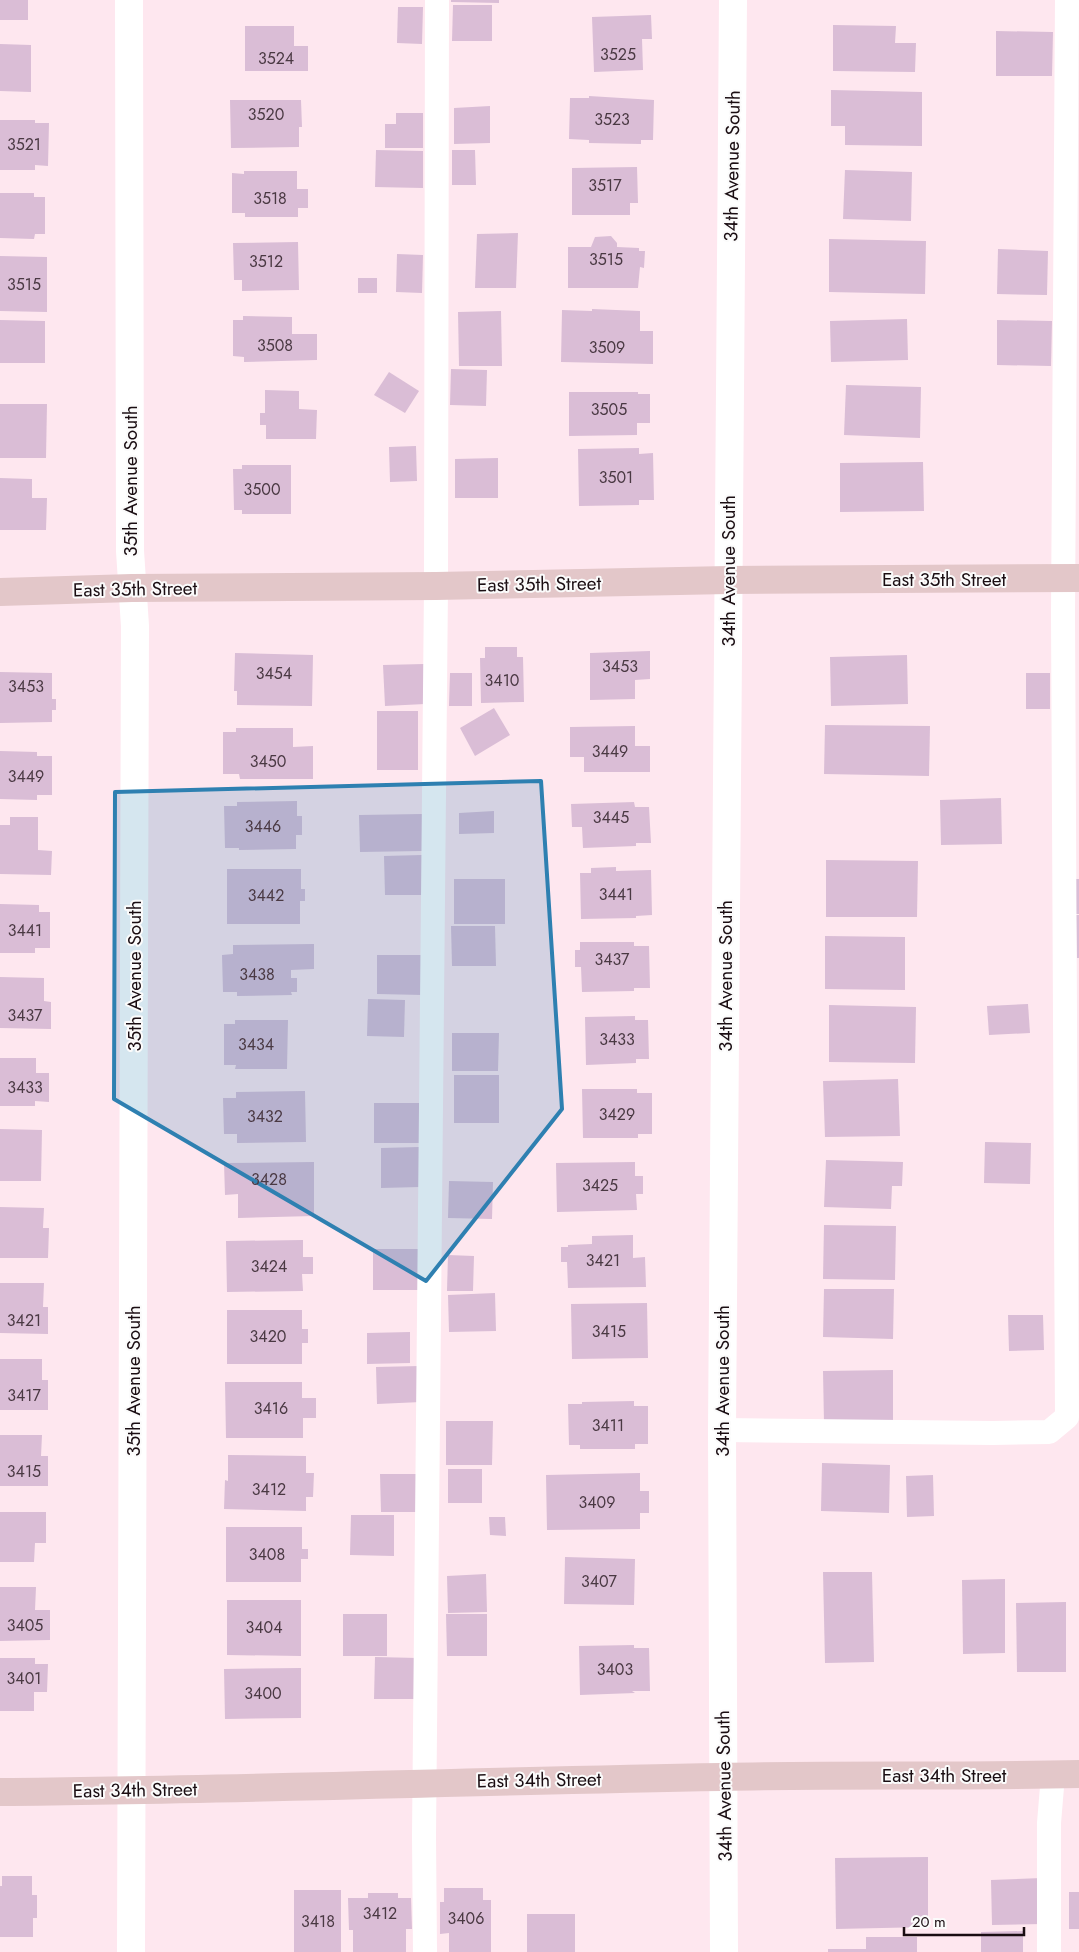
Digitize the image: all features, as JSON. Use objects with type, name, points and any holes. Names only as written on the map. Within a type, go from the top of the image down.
[{"type":"street","name":"35th Avenue South","points":[[130,0],[130,551],[135,646],[131,1952]]},
{"type":"street","name":"34th Avenue South","points":[[724,1952],[725,1776],[723,1731],[722,1430],[734,0]]},
{"type":"street","name":"East 35th Street","points":[[0,592],[132,588],[436,586],[728,580],[1071,579]]},
{"type":"street","name":"East 34th Street","points":[[0,1792],[132,1791],[425,1782],[725,1776],[1066,1774]]},
{"type":"lane","points":[[425,1952],[436,586],[437,0]]},
{"type":"lane","points":[[722,1430],[1049,1432],[1067,1417],[1071,579],[1067,0]]},
{"type":"lane","points":[[1049,1952],[1049,1823],[1066,1774]]},
{"type":"highlighted area","points":[[541,781],[562,1109],[426,1281],[114,1099],[115,792]]},
{"type":"building","points":[[0,0],[28,0],[28,20],[0,20]]},
{"type":"building","points":[[451,0],[499,0],[499,3],[451,2]]},
{"type":"building","points":[[453,5],[492,5],[492,41],[452,41]]},
{"type":"building","points":[[398,7],[423,7],[422,44],[397,43]]},
{"type":"building","points":[[651,15],[652,39],[642,39],[643,70],[594,72],[592,17]]},
{"type":"building","points":[[833,25],[896,26],[895,43],[916,43],[915,72],[833,71]]},
{"type":"building","points":[[245,26],[294,26],[294,46],[308,46],[308,71],[245,71]]},
{"type":"building","points":[[996,31],[1053,32],[1052,76],[996,76]]},
{"type":"building","points":[[0,44],[31,45],[31,92],[0,91]]},
{"type":"building","points":[[831,90],[922,92],[922,146],[845,145],[845,126],[831,126]]},
{"type":"building","points":[[589,96],[654,100],[653,140],[641,140],[641,144],[589,143],[589,140],[569,139],[570,98],[589,98]]},
{"type":"building","points":[[230,100],[301,100],[302,127],[299,127],[299,147],[231,148]]},
{"type":"building","points":[[490,106],[490,143],[454,144],[454,108]]},
{"type":"building","points":[[396,113],[423,113],[423,148],[385,148],[385,124],[396,124]]},
{"type":"building","points":[[0,120],[35,120],[35,123],[49,123],[48,166],[35,165],[35,170],[0,170]]},
{"type":"building","points":[[376,150],[423,151],[423,188],[375,187]]},
{"type":"building","points":[[452,150],[475,150],[476,185],[452,185]]},
{"type":"building","points":[[637,167],[638,203],[630,203],[630,215],[572,215],[572,168]]},
{"type":"building","points":[[845,170],[912,172],[911,221],[843,219]]},
{"type":"building","points":[[244,171],[297,171],[297,189],[308,189],[308,208],[298,208],[298,217],[245,217],[245,213],[232,213],[232,173],[244,174]]},
{"type":"building","points":[[0,193],[34,193],[34,197],[45,197],[45,234],[35,234],[34,239],[0,238]]},
{"type":"building","points":[[518,233],[516,288],[475,288],[477,234]]},
{"type":"building","points":[[611,236],[617,243],[617,247],[639,248],[639,251],[645,251],[644,268],[640,267],[638,288],[568,288],[568,247],[591,247],[595,237]]},
{"type":"building","points":[[829,239],[926,241],[925,294],[829,292]]},
{"type":"building","points":[[298,242],[299,290],[242,291],[242,280],[234,280],[233,243]]},
{"type":"building","points":[[998,249],[1048,251],[1047,295],[997,294]]},
{"type":"building","points":[[397,254],[423,255],[422,293],[396,292]]},
{"type":"building","points":[[0,256],[47,257],[47,312],[0,311]]},
{"type":"building","points":[[358,278],[377,278],[377,293],[358,293]]},
{"type":"building","points":[[592,309],[640,311],[640,331],[653,331],[653,364],[561,362],[562,310],[592,311]]},
{"type":"building","points":[[501,311],[502,366],[459,366],[458,312]]},
{"type":"building","points":[[243,316],[292,317],[292,334],[317,334],[317,360],[244,362],[244,357],[233,356],[233,320],[243,320]]},
{"type":"building","points":[[907,319],[908,360],[831,362],[830,321]]},
{"type":"building","points":[[0,320],[45,321],[45,363],[0,363]]},
{"type":"building","points":[[997,320],[1052,321],[1051,366],[997,365]]},
{"type":"building","points":[[451,369],[487,370],[486,406],[450,405]]},
{"type":"building","points":[[389,372],[419,391],[405,413],[374,395]]},
{"type":"building","points":[[846,385],[921,387],[920,438],[844,435]]},
{"type":"building","points":[[265,390],[299,391],[299,409],[317,410],[316,439],[266,439],[266,425],[260,425],[260,413],[265,413]]},
{"type":"building","points":[[569,392],[638,392],[638,394],[650,394],[650,423],[637,423],[637,435],[569,436]]},
{"type":"building","points":[[0,404],[47,404],[46,458],[0,458]]},
{"type":"building","points":[[416,446],[417,481],[390,482],[389,447]]},
{"type":"building","points":[[639,448],[639,454],[653,453],[654,500],[639,500],[639,505],[579,506],[578,449]]},
{"type":"building","points":[[498,458],[498,498],[455,498],[455,459]]},
{"type":"building","points":[[923,462],[924,511],[840,512],[840,463]]},
{"type":"building","points":[[242,465],[291,465],[291,514],[242,514],[242,510],[234,510],[233,469],[242,469]]},
{"type":"building","points":[[0,478],[32,479],[32,498],[47,498],[46,530],[0,530]]},
{"type":"building","points":[[485,647],[517,647],[517,657],[523,657],[524,702],[481,703],[480,658],[485,658]]},
{"type":"building","points":[[650,651],[650,679],[635,680],[635,699],[590,700],[590,653]]},
{"type":"building","points":[[235,653],[313,655],[312,706],[237,705],[237,691],[234,691]]},
{"type":"building","points":[[907,655],[908,704],[831,706],[830,657]]},
{"type":"building","points":[[424,664],[425,704],[385,706],[383,665]]},
{"type":"building","points":[[0,672],[52,673],[52,699],[56,699],[56,710],[52,710],[52,722],[0,723]]},
{"type":"building","points":[[450,673],[472,673],[472,706],[449,706]]},
{"type":"building","points":[[1026,673],[1050,673],[1050,709],[1026,709]]},
{"type":"building","points":[[494,708],[510,735],[475,756],[460,728]]},
{"type":"building","points":[[377,711],[418,711],[418,770],[377,770]]},
{"type":"building","points":[[825,725],[930,726],[929,776],[824,774]]},
{"type":"building","points":[[635,726],[635,746],[650,746],[650,772],[584,772],[584,757],[570,757],[570,727]]},
{"type":"building","points":[[236,728],[293,728],[293,747],[313,746],[313,779],[240,779],[239,774],[223,774],[223,732],[236,732]]},
{"type":"building","points":[[0,751],[37,752],[37,756],[52,756],[52,795],[37,795],[37,800],[0,799]]},
{"type":"building","points":[[1001,798],[1002,844],[941,845],[940,800]]},
{"type":"building","points":[[297,801],[297,816],[302,816],[302,835],[296,835],[296,849],[239,850],[239,848],[225,848],[224,806],[237,806],[237,802]]},
{"type":"building","points":[[634,802],[635,807],[649,807],[651,843],[636,843],[636,846],[583,848],[582,827],[572,827],[571,804]]},
{"type":"building","points":[[494,811],[494,833],[459,834],[459,813]]},
{"type":"building","points":[[422,814],[422,851],[360,852],[359,815]]},
{"type":"building","points":[[10,817],[38,817],[38,850],[52,851],[51,875],[0,874],[0,825],[10,825]]},
{"type":"building","points":[[422,855],[423,895],[385,895],[384,856]]},
{"type":"building","points":[[826,860],[918,861],[917,917],[826,917]]},
{"type":"building","points":[[616,867],[616,871],[651,870],[652,915],[636,916],[636,918],[581,919],[580,873],[591,873],[591,868]]},
{"type":"building","points":[[227,869],[301,869],[301,889],[305,889],[305,901],[300,901],[300,924],[227,924]]},
{"type":"building","points":[[454,879],[505,879],[505,924],[454,924]]},
{"type":"building","points":[[1074,879],[1079,879],[1079,914],[1074,914]]},
{"type":"building","points":[[0,904],[39,905],[39,912],[50,912],[50,948],[35,948],[35,953],[0,953]]},
{"type":"building","points":[[1076,915],[1079,915],[1079,958],[1077,958]]},
{"type":"building","points":[[451,926],[495,926],[496,966],[452,966]]},
{"type":"building","points":[[825,936],[905,937],[905,990],[825,989]]},
{"type":"building","points":[[580,942],[634,942],[634,946],[649,946],[650,988],[634,988],[634,991],[582,992],[581,967],[575,967],[575,950],[580,950]]},
{"type":"building","points":[[314,944],[314,969],[291,970],[291,978],[297,978],[297,992],[291,992],[292,995],[237,996],[237,992],[223,992],[222,955],[233,954],[233,945]]},
{"type":"building","points":[[377,955],[424,955],[423,995],[377,994]]},
{"type":"building","points":[[0,977],[44,978],[44,1001],[51,1002],[51,1029],[0,1028]]},
{"type":"building","points":[[368,999],[405,1000],[404,1037],[367,1036]]},
{"type":"building","points":[[1028,1004],[1030,1033],[989,1035],[987,1006]]},
{"type":"building","points":[[829,1005],[916,1007],[915,1063],[829,1062]]},
{"type":"building","points":[[635,1016],[635,1020],[648,1020],[649,1059],[636,1059],[636,1063],[586,1065],[585,1017]]},
{"type":"building","points":[[235,1020],[288,1020],[287,1069],[235,1069],[236,1065],[224,1065],[224,1024],[235,1024]]},
{"type":"building","points":[[452,1033],[499,1033],[498,1071],[452,1071]]},
{"type":"building","points":[[0,1058],[36,1058],[36,1073],[49,1073],[49,1102],[35,1101],[35,1106],[0,1106]]},
{"type":"building","points":[[454,1075],[499,1075],[499,1123],[454,1123]]},
{"type":"building","points":[[898,1079],[900,1136],[825,1137],[823,1081]]},
{"type":"building","points":[[582,1089],[637,1089],[637,1093],[652,1093],[652,1134],[638,1134],[638,1138],[583,1138]]},
{"type":"building","points":[[305,1091],[306,1142],[237,1143],[237,1134],[224,1134],[223,1098],[236,1098],[236,1092]]},
{"type":"building","points":[[374,1103],[422,1103],[422,1143],[374,1143]]},
{"type":"building","points":[[0,1129],[42,1130],[41,1181],[0,1181]]},
{"type":"building","points":[[985,1142],[1031,1143],[1030,1184],[984,1183]]},
{"type":"building","points":[[419,1147],[420,1187],[381,1188],[381,1148]]},
{"type":"building","points":[[826,1160],[903,1162],[902,1186],[892,1186],[891,1209],[824,1207]]},
{"type":"building","points":[[314,1162],[314,1216],[238,1218],[238,1194],[225,1195],[224,1163]]},
{"type":"building","points":[[635,1162],[635,1176],[643,1176],[643,1194],[636,1194],[637,1210],[557,1212],[556,1163]]},
{"type":"building","points":[[449,1181],[493,1182],[492,1219],[448,1218]]},
{"type":"building","points":[[0,1207],[44,1208],[43,1228],[49,1228],[48,1258],[0,1258]]},
{"type":"building","points":[[824,1225],[896,1226],[895,1280],[823,1279]]},
{"type":"building","points":[[633,1235],[633,1258],[645,1257],[646,1287],[568,1288],[567,1262],[561,1262],[561,1247],[592,1244],[592,1236]]},
{"type":"building","points":[[303,1240],[303,1257],[313,1257],[313,1274],[302,1274],[303,1291],[227,1292],[226,1241]]},
{"type":"building","points":[[373,1249],[421,1249],[420,1290],[373,1290]]},
{"type":"building","points":[[448,1255],[474,1256],[473,1291],[447,1291]]},
{"type":"building","points":[[0,1283],[44,1283],[43,1307],[48,1307],[48,1334],[0,1333]]},
{"type":"building","points":[[824,1289],[894,1289],[893,1339],[823,1337]]},
{"type":"building","points":[[495,1293],[496,1331],[449,1332],[448,1295]]},
{"type":"building","points":[[647,1303],[648,1358],[572,1359],[571,1304]]},
{"type":"building","points":[[227,1310],[302,1310],[302,1329],[308,1329],[308,1343],[302,1343],[302,1364],[227,1364]]},
{"type":"building","points":[[1008,1315],[1043,1315],[1044,1350],[1009,1351]]},
{"type":"building","points":[[410,1332],[410,1363],[367,1364],[367,1333]]},
{"type":"building","points":[[0,1359],[42,1359],[42,1380],[48,1380],[48,1410],[0,1410]]},
{"type":"building","points":[[420,1366],[421,1402],[377,1404],[376,1367]]},
{"type":"building","points":[[893,1370],[893,1422],[824,1423],[823,1371]]},
{"type":"building","points":[[225,1382],[302,1382],[302,1398],[316,1398],[316,1418],[303,1418],[303,1438],[226,1438]]},
{"type":"building","points":[[634,1401],[634,1406],[648,1406],[648,1444],[635,1444],[635,1449],[580,1449],[580,1445],[569,1445],[568,1404]]},
{"type":"building","points":[[446,1421],[493,1421],[492,1465],[446,1465]]},
{"type":"building","points":[[0,1435],[42,1435],[41,1456],[48,1456],[48,1486],[0,1486]]},
{"type":"building","points":[[228,1455],[306,1456],[306,1473],[314,1473],[313,1497],[306,1497],[306,1511],[224,1509],[225,1480],[228,1481]]},
{"type":"building","points":[[822,1463],[890,1465],[889,1513],[821,1511]]},
{"type":"building","points":[[448,1469],[482,1469],[482,1503],[448,1503]]},
{"type":"building","points":[[640,1473],[640,1491],[649,1491],[649,1513],[640,1513],[640,1529],[547,1530],[546,1475]]},
{"type":"building","points":[[380,1474],[421,1474],[421,1512],[381,1512]]},
{"type":"building","points":[[933,1475],[934,1516],[907,1517],[906,1476]]},
{"type":"building","points":[[0,1512],[46,1512],[46,1543],[35,1543],[34,1562],[0,1562]]},
{"type":"building","points":[[351,1515],[394,1515],[394,1556],[350,1555]]},
{"type":"building","points":[[489,1517],[505,1517],[506,1536],[490,1535]]},
{"type":"building","points":[[226,1527],[302,1527],[302,1549],[308,1549],[308,1559],[301,1559],[301,1582],[226,1582]]},
{"type":"building","points":[[565,1557],[635,1559],[634,1605],[564,1604]]},
{"type":"building","points":[[823,1572],[872,1572],[874,1662],[825,1663]]},
{"type":"building","points":[[486,1574],[487,1612],[448,1613],[447,1576]]},
{"type":"building","points":[[1005,1579],[1005,1653],[963,1654],[962,1580]]},
{"type":"building","points":[[0,1587],[36,1587],[35,1610],[50,1610],[50,1640],[0,1641]]},
{"type":"building","points":[[227,1600],[301,1600],[301,1656],[227,1655]]},
{"type":"building","points":[[1066,1602],[1066,1672],[1017,1672],[1016,1603]]},
{"type":"building","points":[[343,1614],[387,1614],[387,1656],[343,1656]]},
{"type":"building","points":[[446,1614],[487,1614],[487,1656],[447,1656]]},
{"type":"building","points":[[634,1645],[634,1648],[649,1648],[650,1691],[580,1695],[579,1646]]},
{"type":"building","points":[[375,1657],[418,1658],[417,1699],[374,1699]]},
{"type":"building","points":[[0,1658],[35,1658],[35,1664],[48,1664],[47,1692],[34,1692],[34,1711],[0,1711]]},
{"type":"building","points":[[301,1668],[301,1718],[225,1719],[224,1669]]},
{"type":"building","points":[[928,1857],[928,1927],[836,1929],[835,1858]]},
{"type":"building","points":[[2,1876],[32,1876],[32,1895],[37,1895],[37,1918],[33,1918],[33,1937],[0,1937],[0,1886],[2,1886]]},
{"type":"building","points":[[1042,1878],[1043,1924],[992,1925],[991,1880]]},
{"type":"building","points":[[444,1888],[483,1888],[483,1900],[491,1900],[491,1952],[449,1952],[449,1933],[440,1934],[440,1902],[444,1902]]},
{"type":"building","points":[[294,1890],[341,1890],[341,1952],[294,1952]]},
{"type":"building","points":[[1069,1892],[1079,1892],[1079,1929],[1069,1929]]},
{"type":"building","points":[[368,1893],[398,1893],[398,1898],[411,1898],[412,1929],[406,1929],[406,1952],[353,1952],[353,1930],[349,1930],[348,1898],[368,1898]]},
{"type":"building","points":[[527,1914],[575,1914],[575,1952],[527,1952]]},
{"type":"building","points":[[1023,1931],[1023,1952],[981,1952],[981,1932]]},
{"type":"building","points":[[866,1937],[917,1937],[917,1952],[828,1952],[828,1949],[866,1949]]}]
